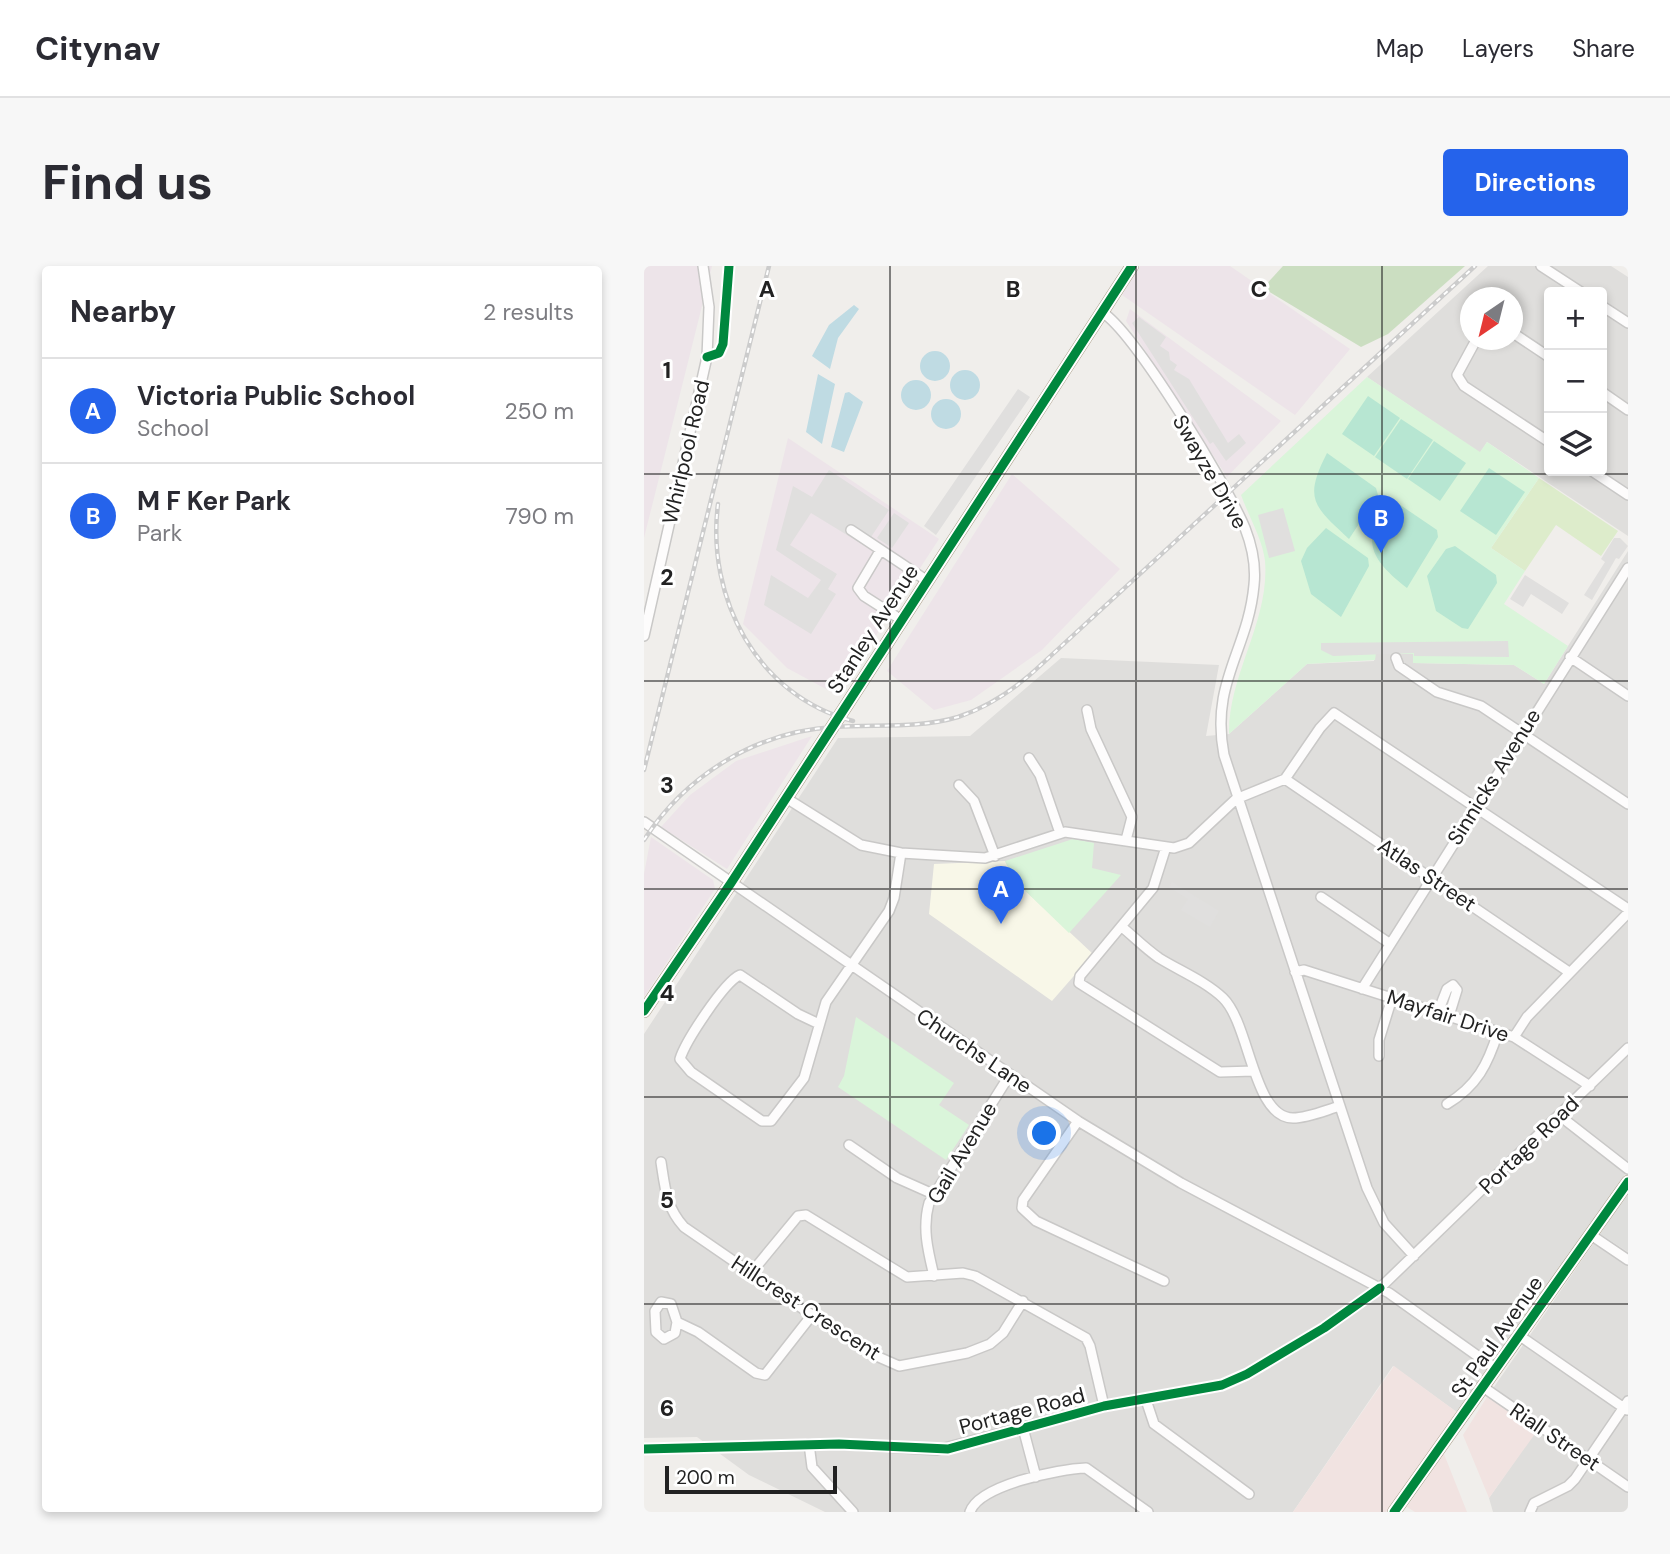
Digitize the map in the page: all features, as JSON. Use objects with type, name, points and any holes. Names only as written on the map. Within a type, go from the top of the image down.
[{"type":"main road","name":"Stanley Avenue","points":[[644,1010],[731,883],[1132,266]]},
{"type":"main road","name":"St Paul Avenue","points":[[1394,1512],[1628,1182]]},
{"type":"street","points":[[1541,266],[1573,287]]},
{"type":"street","name":"Whirlpool Road","points":[[644,636],[705,369],[709,307],[704,270]]},
{"type":"street","points":[[1607,309],[1628,323]]},
{"type":"street","name":"Swayze Drive","points":[[1102,312],[1130,338],[1197,444],[1239,515],[1251,550],[1255,583],[1251,609],[1226,676],[1220,734],[1236,799],[1367,1188],[1384,1223],[1414,1256]]},
{"type":"street","points":[[1523,340],[1544,354]]},
{"type":"street","points":[[1469,350],[1459,366],[1457,375],[1464,386],[1544,439]]},
{"type":"street","points":[[1607,395],[1628,410]]},
{"type":"street","points":[[1600,476],[1628,495]]},
{"type":"street","points":[[851,530],[926,580]]},
{"type":"street","points":[[880,551],[858,588],[864,596],[900,620]]},
{"type":"street","name":"Sinnicks Avenue","points":[[1362,989],[1628,568]]},
{"type":"street","points":[[1570,657],[1628,696]]},
{"type":"street","points":[[1396,658],[1399,666],[1437,692],[1481,706],[1628,804]]},
{"type":"street","points":[[1087,710],[1091,729],[1132,817],[1126,841]]},
{"type":"street","points":[[786,798],[861,845],[901,853],[970,859],[995,856],[1060,833],[1182,847],[1236,799],[1285,779],[1320,728],[1334,713],[1628,911],[1527,1017],[1514,1037]]},
{"type":"street","points":[[1030,758],[1040,775],[1060,833]]},
{"type":"street","name":"Atlas Street","points":[[1285,779],[1569,972]]},
{"type":"street","points":[[959,785],[974,801],[995,856]]},
{"type":"street","name":"Churchs Lane","points":[[644,822],[1078,1121],[1181,1183],[1380,1288],[1496,1369]]},
{"type":"street","points":[[1166,847],[1157,882],[1080,976],[1082,985],[1220,1072],[1254,1071]]},
{"type":"street","points":[[819,1024],[798,1014],[740,975],[732,980],[680,1059],[688,1070],[762,1121],[771,1121],[778,1115],[804,1078],[826,1002],[889,911],[894,898],[901,853]]},
{"type":"street","points":[[1321,897],[1389,943]]},
{"type":"street","points":[[1122,927],[1158,957],[1224,999],[1245,1035],[1254,1071],[1268,1103],[1286,1117],[1295,1118],[1340,1106]]},
{"type":"street","name":"Mayfair Drive","points":[[1295,972],[1304,970],[1514,1037],[1590,1086]]},
{"type":"street","points":[[1438,1012],[1447,989],[1453,985],[1457,990],[1449,1016]]},
{"type":"street","points":[[1379,1056],[1379,1040],[1392,998]]},
{"type":"street","points":[[1447,1104],[1460,1096],[1484,1073],[1497,1032]]},
{"type":"street","name":"Portage Road","points":[[644,1449],[810,1444],[937,1450],[1104,1406],[1196,1392],[1247,1374],[1324,1328],[1380,1288],[1628,1048]]},
{"type":"street","name":"Gail Avenue","points":[[934,1276],[926,1228],[933,1194],[1010,1076]]},
{"type":"street","points":[[1560,1116],[1628,1168]]},
{"type":"street","points":[[1078,1121],[1023,1200],[1022,1208],[1036,1221],[1164,1281]]},
{"type":"street","points":[[849,1145],[897,1178],[933,1194]]},
{"type":"street","name":"Hillcrest Crescent","points":[[662,1162],[671,1213],[684,1227],[812,1315],[874,1355],[899,1366],[967,1353],[990,1344],[1003,1333],[1023,1301]]},
{"type":"street","points":[[751,1273],[798,1216],[806,1215],[900,1275],[963,1273],[975,1276],[1086,1338],[1104,1406]]},
{"type":"street","points":[[1591,1235],[1628,1260]]},
{"type":"street","points":[[677,1322],[698,1332],[756,1373],[765,1375],[812,1315]]},
{"type":"street","points":[[1520,1336],[1626,1407],[1568,1486],[1534,1503],[1530,1510]]},
{"type":"street","name":"Riall Street","points":[[1483,1387],[1628,1487]]},
{"type":"street","points":[[1146,1401],[1154,1424],[1249,1494]]},
{"type":"street","points":[[1020,1428],[1033,1478]]},
{"type":"street","points":[[810,1444],[812,1467],[853,1512]]},
{"type":"street","points":[[970,1512],[976,1500],[997,1489],[1033,1478],[1086,1468],[1148,1512]]},
{"type":"shaded area","points":[[644,266],[712,266],[644,538]]},
{"type":"shaded area","points":[[1140,266],[1230,266],[1350,349],[1295,415],[1122,295]]},
{"type":"shaded area","points":[[1488,266],[1611,266],[1628,277],[1628,536],[1487,442],[1480,453],[1367,377],[1460,292],[1460,350],[1523,350],[1523,287],[1465,287]]},
{"type":"shaded area","points":[[1130,309],[1281,421],[1227,477],[1126,321]]},
{"type":"shaded area","points":[[1139,317],[1166,337],[1160,346],[1169,352],[1170,360],[1177,365],[1174,370],[1189,379],[1228,443],[1239,434],[1246,443],[1226,461],[1213,442],[1210,444],[1132,323]]},
{"type":"shaded area","points":[[1018,389],[1030,397],[936,535],[924,526]]},
{"type":"shaded area","points":[[788,438],[939,539],[837,695],[787,668],[743,624]]},
{"type":"shaded area","points":[[829,470],[889,510],[865,546],[811,513],[790,545],[837,574],[828,589],[836,594],[811,634],[764,605],[771,575],[808,598],[821,580],[776,550],[793,486],[812,497]]},
{"type":"shaded area","points":[[1012,474],[1120,569],[1042,650],[971,700],[934,710],[887,671]]},
{"type":"shaded area","points":[[1283,508],[1295,551],[1269,558],[1258,515]]},
{"type":"shaded area","points":[[894,513],[909,523],[892,548],[877,538]]},
{"type":"shaded area","points":[[1614,538],[1620,538],[1628,546],[1619,559],[1616,558],[1592,600],[1584,595],[1605,562],[1601,559]]},
{"type":"shaded area","points":[[1628,551],[1628,1170],[1458,1413],[1393,1366],[1293,1512],[825,1512],[749,1475],[697,1437],[644,1438],[644,1034],[838,738],[970,736],[1061,658],[1219,665],[1206,736],[1229,734],[1307,664],[1374,661],[1375,653],[1413,654],[1414,663],[1514,665],[1544,684]]},
{"type":"shaded area","points":[[1525,575],[1569,603],[1562,614],[1531,594],[1523,607],[1510,599]]},
{"type":"shaded area","points":[[1508,641],[1509,657],[1414,656],[1414,653],[1333,656],[1321,650],[1321,643]]},
{"type":"shaded area","points":[[812,736],[727,869],[661,827],[690,795],[736,761]]},
{"type":"shaded area","points":[[651,837],[713,880],[715,889],[644,997],[644,874]]},
{"type":"shaded area","points":[[1005,861],[1015,881],[1093,954],[1052,1001],[929,914],[934,864]]},
{"type":"shaded area","points":[[1172,882],[1219,911],[1210,927],[1181,910],[1188,899],[1169,887]]},
{"type":"shaded area","points":[[1628,1192],[1628,1252],[1600,1234]]},
{"type":"shaded area","points":[[1600,1234],[1628,1252],[1628,1512],[1493,1512],[1489,1498],[1536,1431],[1487,1397]]},
{"type":"shaded area","points":[[1394,1366],[1458,1413],[1386,1512],[1293,1512]]},
{"type":"shaded area","points":[[1487,1397],[1537,1431],[1489,1498],[1463,1435]]},
{"type":"shaded area","points":[[1444,1454],[1467,1512],[1415,1512],[1407,1507]]},
{"type":"green space","points":[[1283,266],[1465,266],[1388,334],[1361,347],[1263,288]]},
{"type":"green space","points":[[1367,377],[1480,452],[1487,442],[1539,478],[1491,548],[1525,571],[1504,604],[1568,646],[1544,684],[1514,665],[1413,663],[1413,654],[1376,653],[1375,660],[1307,664],[1229,734],[1235,691],[1256,627],[1265,583],[1264,553],[1241,495]]},
{"type":"green space","points":[[1368,396],[1400,418],[1374,456],[1342,434]]},
{"type":"green space","points":[[1401,419],[1433,440],[1407,479],[1375,457]]},
{"type":"green space","points":[[1434,441],[1466,463],[1440,501],[1408,479]]},
{"type":"green space","points":[[1327,453],[1376,488],[1378,495],[1349,539],[1320,510],[1316,501],[1315,482]]},
{"type":"green space","points":[[1489,468],[1525,492],[1496,535],[1460,511]]},
{"type":"green space","points":[[1539,478],[1618,531],[1601,556],[1556,525],[1525,571],[1491,548]]},
{"type":"green space","points":[[1390,498],[1437,530],[1438,537],[1407,588],[1384,567],[1373,548],[1375,526]]},
{"type":"green space","points":[[1326,528],[1368,558],[1369,566],[1341,617],[1311,594],[1301,561],[1307,548]]},
{"type":"green space","points":[[1455,546],[1496,575],[1497,583],[1468,629],[1436,611],[1427,576],[1446,549]]},
{"type":"green space","points":[[1073,839],[1094,843],[1092,868],[1121,875],[1069,933],[1015,881],[1005,861]]},
{"type":"green space","points":[[856,1017],[954,1083],[939,1105],[969,1125],[946,1160],[838,1087],[844,1076]]},
{"type":"water","points":[[854,305],[859,309],[838,338],[830,369],[812,356],[829,325]]},
{"type":"water","points":[[935,351],[941,352],[949,360],[949,372],[941,380],[935,381],[929,380],[921,372],[920,366],[921,360],[929,352]]},
{"type":"water","points":[[965,370],[971,371],[979,379],[979,391],[971,399],[965,400],[959,399],[951,391],[950,385],[951,379],[959,371]]},
{"type":"water","points":[[818,374],[835,384],[822,444],[806,432]]},
{"type":"water","points":[[916,380],[926,385],[931,395],[926,405],[916,410],[906,405],[901,395],[906,385]]},
{"type":"water","points":[[849,392],[863,402],[844,452],[831,447],[845,393]]},
{"type":"water","points":[[946,399],[952,400],[960,408],[960,420],[952,428],[946,429],[940,428],[932,420],[931,414],[932,408],[940,400]]},
{"type":"railway","points":[[644,770],[769,266]]},
{"type":"railway","points":[[644,840],[681,795],[702,777],[751,747],[806,730],[943,721],[970,713],[1004,695],[1034,672],[1475,266]]},
{"type":"railway","points":[[718,504],[716,539],[721,574],[730,607],[745,638],[765,666],[790,690],[819,708],[853,721]]},
{"type":"cycle path","points":[[707,357],[719,353],[723,344],[729,266]]},
{"type":"cycle path","points":[[644,1011],[731,883],[1132,266]]},
{"type":"cycle path","points":[[1394,1512],[1628,1182]]},
{"type":"cycle path","points":[[644,1449],[839,1444],[948,1449],[1104,1406],[1222,1385],[1247,1374],[1324,1328],[1380,1288]]},
{"type":"place","name":"M F Ker Park","points":[[1381,553]]},
{"type":"place","name":"Victoria Public School","points":[[1001,924]]}]
